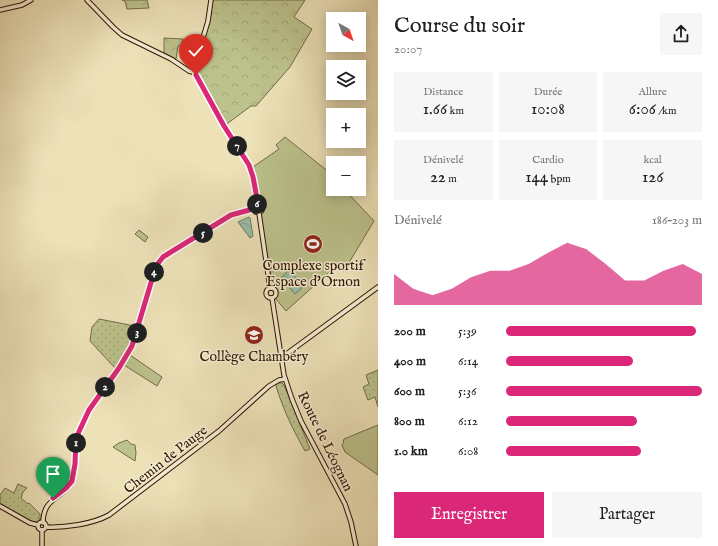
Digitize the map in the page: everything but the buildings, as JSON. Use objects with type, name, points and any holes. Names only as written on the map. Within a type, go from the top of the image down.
[{"type":"street","points":[[0,10],[22,5],[31,0]]},
{"type":"street","points":[[87,0],[122,35],[171,59],[189,71],[196,73]]},
{"type":"street","points":[[210,0],[208,20],[196,61],[196,73],[200,84],[224,126],[249,165],[258,204],[262,207],[261,212],[259,213],[270,288],[276,293],[272,298],[268,298],[266,294],[266,291],[270,288]]},
{"type":"street","points":[[185,67],[196,68]]},
{"type":"street","points":[[42,530],[46,527],[43,523],[44,512],[49,503],[72,481],[75,464],[76,438],[83,422],[89,410],[119,368],[132,346],[156,266],[163,257],[231,215],[253,209],[255,205],[258,204]]},
{"type":"street","points":[[253,209],[255,212],[259,213]]},
{"type":"street","points":[[281,358],[378,287]]},
{"type":"street","name":"Route de Léognan","points":[[272,298],[285,379],[301,421],[347,510],[356,546]]},
{"type":"street","name":"Chemin de Pauge","points":[[46,527],[57,528],[94,522],[109,515],[220,431],[269,386],[279,380],[285,379]]},
{"type":"street","points":[[0,506],[30,523],[38,525],[43,523]]},
{"type":"street","points":[[38,525],[39,529],[42,530],[42,546]]},
{"type":"green space","points":[[122,0],[147,0],[149,8],[127,9],[125,1]]},
{"type":"green space","points":[[209,0],[305,0],[294,17],[312,29],[290,67],[256,106],[251,106],[224,126],[200,84],[195,68],[208,21]]},
{"type":"green space","points":[[164,38],[183,39],[183,46],[178,46],[176,59],[164,53]]},
{"type":"green space","name":"Complexe sportif Espace d'Ornon","points":[[285,137],[326,170],[326,196],[351,196],[374,221],[344,271],[336,266],[286,311],[275,298],[277,292],[273,286],[260,215],[264,208],[263,204],[259,200],[253,167],[279,149],[276,145]]},
{"type":"green space","points":[[139,230],[148,237],[145,242],[135,234]]},
{"type":"green space","points":[[99,319],[135,326],[126,353],[115,368],[90,341],[92,327]]},
{"type":"green space","points":[[130,355],[162,377],[157,386],[124,365]]},
{"type":"green space","points":[[378,370],[378,407],[375,397],[368,400],[363,387],[369,384],[366,375]]},
{"type":"green space","points":[[278,383],[282,383],[284,385],[310,449],[305,451],[292,427],[276,386]]},
{"type":"green space","points":[[378,425],[378,475],[345,452],[342,445],[344,439]]},
{"type":"green space","points":[[127,440],[131,444],[135,445],[135,461],[113,447]]},
{"type":"green space","points":[[18,484],[27,488],[23,492],[21,498],[28,504],[29,503],[40,514],[40,519],[38,522],[33,522],[0,504],[0,495],[5,488],[14,493]]},
{"type":"water","points":[[249,217],[253,236],[250,238],[238,222]]},
{"type":"water","points":[[289,270],[304,286],[295,294],[281,278]]},
{"type":"place","name":"Complexe sportif Espace d'Ornon","points":[[313,244]]},
{"type":"place","name":"Collège Chambéry","points":[[254,335]]},
{"type":"route","points":[[53,498],[66,488],[72,481],[76,458],[76,438],[89,410],[119,368],[132,346],[158,262],[163,257],[231,215],[253,209],[254,206],[258,204],[251,168],[224,126],[196,75]]}]
